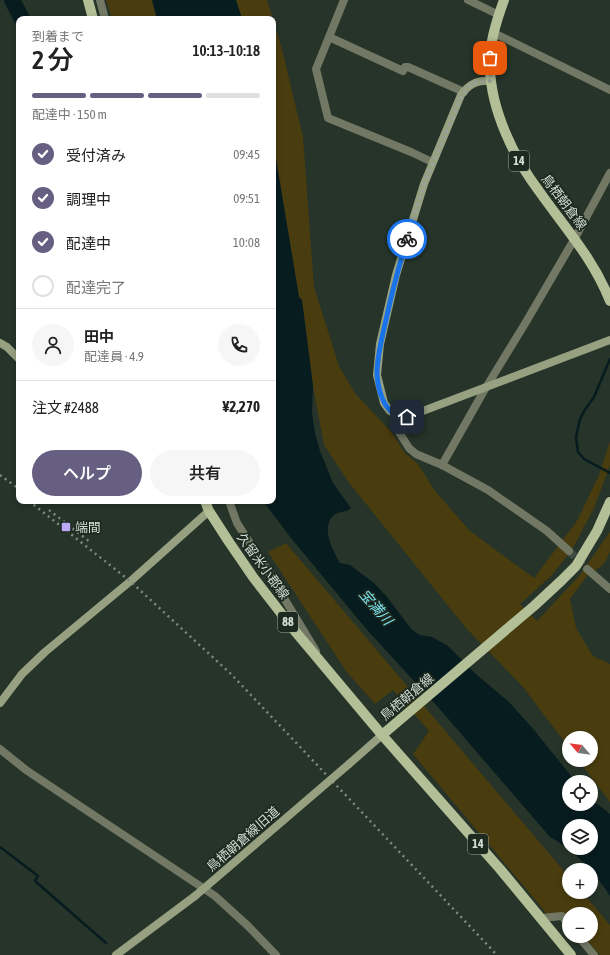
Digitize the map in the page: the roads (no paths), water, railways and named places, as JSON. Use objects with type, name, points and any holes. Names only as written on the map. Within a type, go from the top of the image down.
[{"type":"main road","points":[[88,0],[92,16]]},
{"type":"main road","name":"鳥栖朝倉線","points":[[504,0],[494,32],[490,67],[491,81],[501,121],[516,156],[538,191],[575,238],[593,265],[610,301]]},
{"type":"main road","name":"鳥栖朝倉線","points":[[572,955],[500,870],[382,736],[528,611],[576,566],[597,531],[610,502]]},
{"type":"main road","name":"久留米小郡線","points":[[206,504],[209,511],[253,577],[329,673],[382,736]]},
{"type":"street","points":[[100,0],[104,16]]},
{"type":"street","points":[[344,0],[316,69],[328,118],[432,162]]},
{"type":"street","points":[[468,0],[499,15]]},
{"type":"street","points":[[494,32],[610,90]]},
{"type":"street","points":[[329,37],[403,71],[408,67],[464,92]]},
{"type":"street","points":[[491,81],[473,83],[464,92],[432,162],[424,184],[396,275],[380,344],[377,375],[384,403],[390,411],[403,417],[485,388],[570,354],[610,340]]},
{"type":"street","points":[[442,465],[485,388],[526,322],[575,238],[610,173]]},
{"type":"street","points":[[0,343],[7,347],[16,356]]},
{"type":"street","points":[[403,417],[399,432],[409,448],[416,454],[442,465],[488,490],[547,531],[569,551]]},
{"type":"street","points":[[230,504],[237,523],[268,571],[329,673]]},
{"type":"street","points":[[0,703],[22,674],[45,652],[134,579],[209,511]]},
{"type":"street","points":[[588,569],[610,589]]},
{"type":"street","name":"鳥栖朝倉線旧道","points":[[116,955],[195,896],[382,736]]},
{"type":"street","points":[[0,749],[26,770],[215,896],[248,926],[276,955]]},
{"type":"street","points":[[540,918],[562,916]]},
{"type":"street","points":[[584,943],[594,955]]},
{"type":"water","points":[[152,0],[236,0],[241,16],[156,16]]},
{"type":"water","name":"宝満川","points":[[276,159],[299,297],[302,300],[313,386],[312,413],[315,433],[320,451],[333,483],[351,508],[347,511],[334,515],[330,520],[328,532],[331,546],[340,563],[350,565],[374,583],[387,597],[412,630],[420,635],[432,637],[448,646],[477,675],[509,702],[534,730],[562,765],[562,767],[564,767],[570,775],[562,775],[562,811],[598,811],[598,805],[610,814],[610,896],[598,879],[598,863],[584,863],[576,855],[598,855],[598,819],[562,819],[562,845],[550,837],[438,707],[368,631],[291,538],[265,504],[276,504]]},
{"type":"waterway","points":[[12,0],[20,16]]},
{"type":"waterway","points":[[610,359],[594,397],[580,419],[576,437],[578,452],[584,459],[610,473]]},
{"type":"waterway","points":[[0,847],[38,876],[35,881],[106,943]]},
{"type":"tunnel","points":[[569,551],[587,569]]},
{"type":"railway","points":[[0,475],[16,487]]},
{"type":"railway","points":[[33,504],[130,581],[231,674],[497,955]]},
{"type":"railway","points":[[49,510],[90,542]]},
{"type":"place","name":"端間","points":[[66,527]]}]
